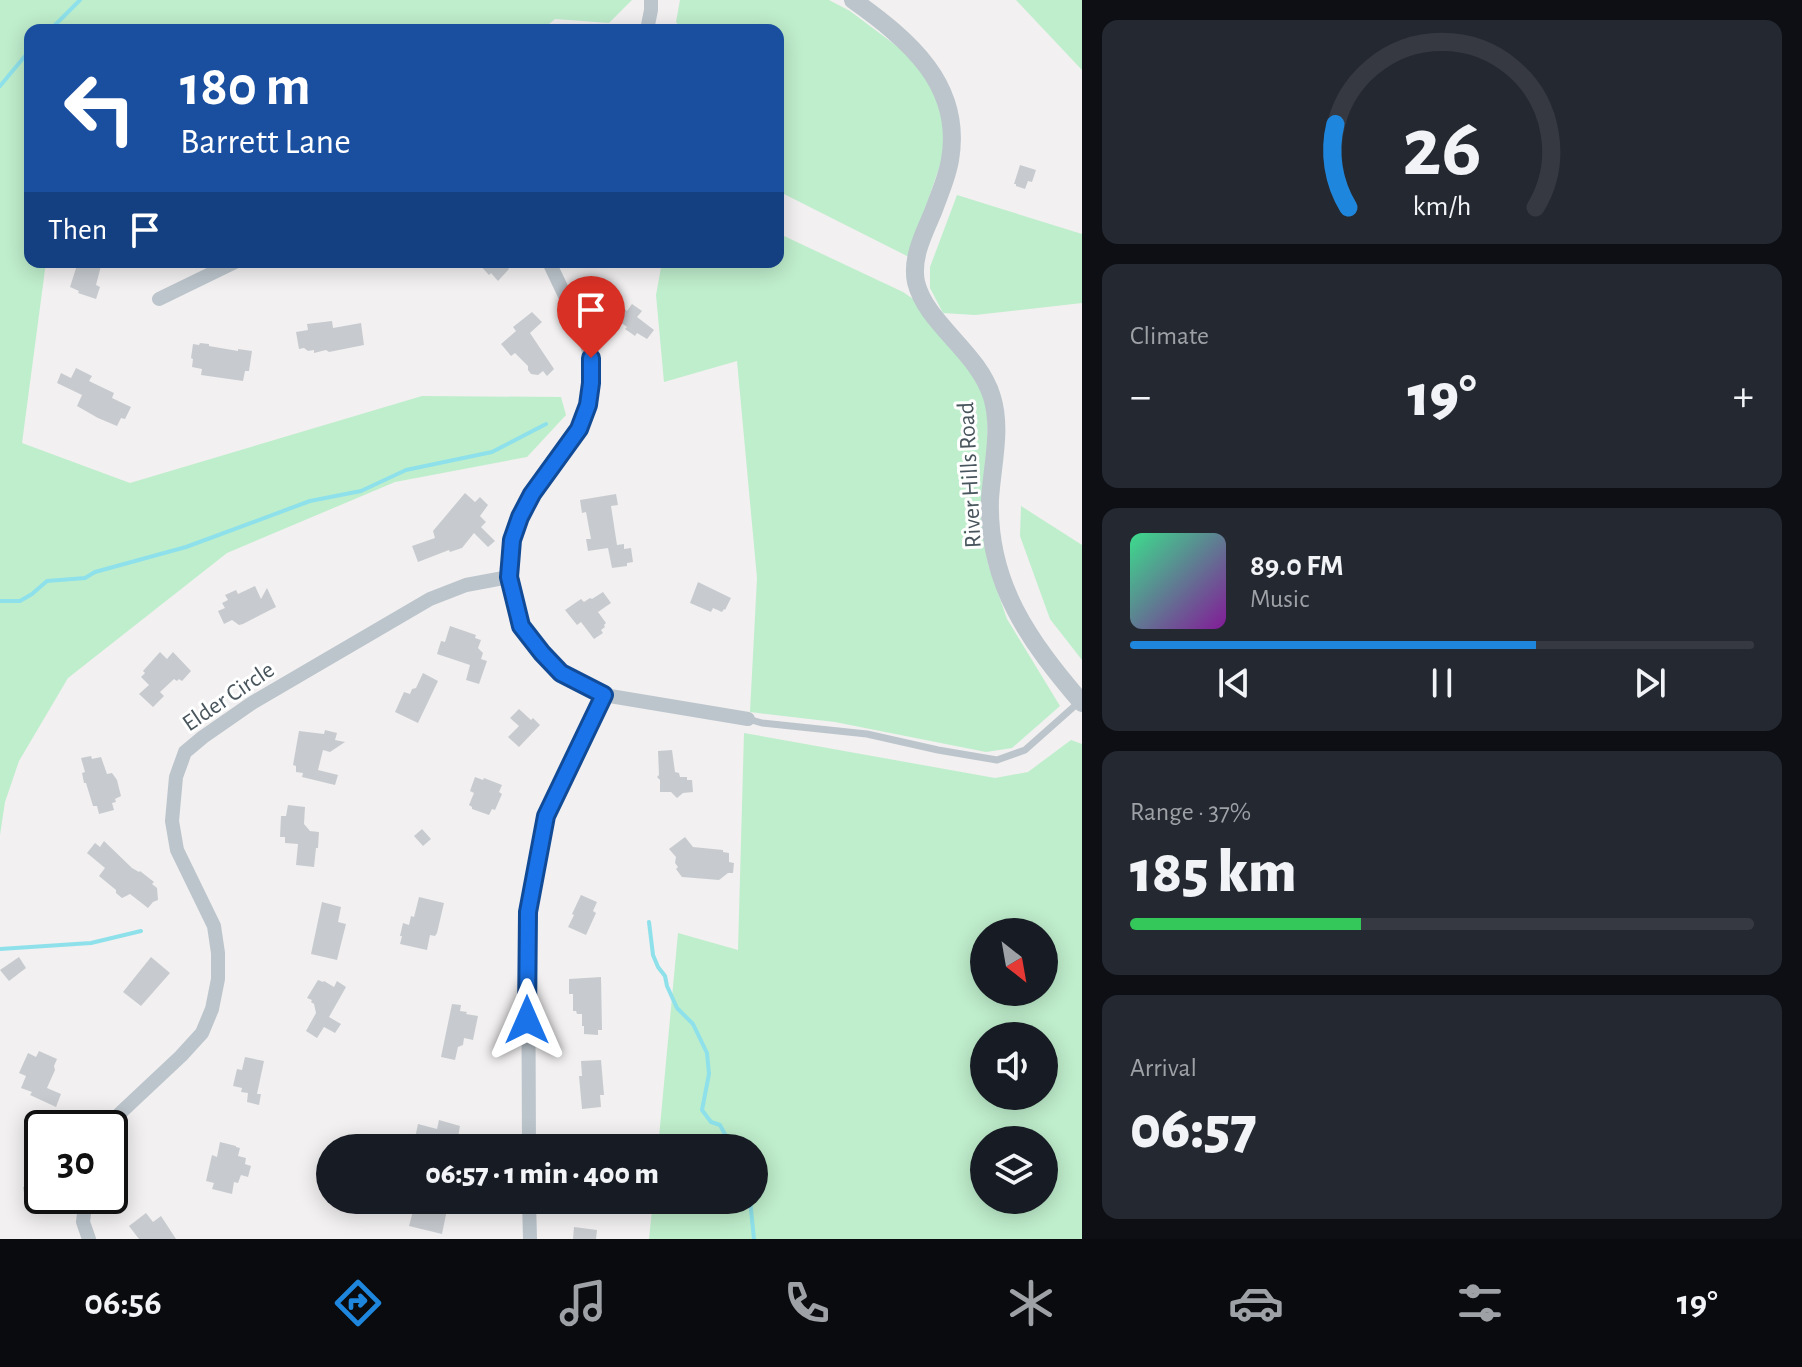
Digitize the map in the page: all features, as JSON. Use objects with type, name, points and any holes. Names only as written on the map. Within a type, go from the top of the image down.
[{"type":"street","points":[[648,24],[651,0]]},
{"type":"street","name":"River Hills Road","points":[[853,0],[890,28],[920,57],[944,92],[953,128],[950,163],[919,246],[915,264],[916,281],[933,314],[973,360],[993,398],[996,433],[990,505],[997,558],[1012,607],[1044,657],[1081,702]]},
{"type":"street","points":[[159,299],[223,268]]},
{"type":"street","points":[[552,268],[585,338],[591,358],[591,383],[588,405],[579,429],[532,494],[512,540],[509,577],[521,626],[561,673],[604,695],[748,719]]},
{"type":"street","name":"Elder Circle","points":[[123,1110],[202,1033],[212,1009],[218,979],[214,926],[177,850],[172,821],[176,777],[185,752],[252,703],[430,599],[466,585],[509,577]]},
{"type":"street","points":[[529,1134],[528,912],[546,816],[604,695]]},
{"type":"street","points":[[84,1214],[83,1222],[89,1239]]},
{"type":"street","points":[[529,1214],[530,1239]]},
{"type":"lane","points":[[748,719],[867,734],[997,760],[1025,750],[1081,702]]},
{"type":"green space","points":[[0,0],[632,0],[609,23],[555,19],[549,24],[24,24],[24,268],[45,268],[22,443],[130,483],[422,396],[561,397],[566,415],[527,457],[395,482],[227,553],[68,678],[19,761],[5,802],[0,835]]},
{"type":"green space","points":[[680,0],[829,0],[850,11],[902,50],[933,84],[946,115],[943,156],[909,257],[784,194],[784,24],[676,22]]},
{"type":"green space","points":[[1016,0],[1082,0],[1082,70]]},
{"type":"green space","points":[[957,195],[1082,234],[1082,303],[975,315],[943,313],[930,288],[930,267]]},
{"type":"green space","points":[[784,236],[903,292],[919,303],[981,386],[987,410],[988,450],[980,511],[988,564],[1007,619],[1060,706],[1012,748],[986,752],[835,722],[750,712],[757,578],[737,361],[664,382],[656,295],[661,268],[784,268]]},
{"type":"green space","points":[[1021,506],[1082,545],[1082,660],[1050,619],[1020,536]]},
{"type":"green space","points":[[744,733],[995,778],[1028,772],[1071,740],[1082,744],[1082,1239],[649,1239],[652,1214],[768,1214],[768,1134],[659,1134],[678,933],[738,950]]},
{"type":"building","points":[[1020,165],[1036,170],[1032,182],[1028,181],[1025,189],[1014,184]]},
{"type":"building","points":[[76,268],[100,268],[96,299],[70,287]]},
{"type":"building","points":[[483,268],[509,269],[498,281],[491,273],[489,275]]},
{"type":"building","points":[[618,304],[627,311],[632,304],[642,311],[637,317],[654,330],[647,339],[637,333],[635,336],[611,315]]},
{"type":"building","points":[[532,312],[542,322],[530,333],[554,369],[547,376],[543,371],[538,375],[531,374],[528,366],[515,353],[511,356],[501,344],[516,331],[513,327]]},
{"type":"building","points":[[332,321],[333,328],[361,323],[364,345],[314,353],[314,350],[299,349],[296,332],[308,330],[307,324]]},
{"type":"building","points":[[193,344],[252,351],[249,371],[245,371],[243,381],[201,375],[202,369],[192,367],[191,358]]},
{"type":"building","points":[[76,368],[92,376],[89,381],[114,393],[112,398],[131,407],[117,426],[77,406],[82,395],[57,383],[61,373],[71,378]]},
{"type":"building","points":[[465,493],[475,502],[480,497],[488,505],[480,516],[486,522],[481,527],[495,541],[488,547],[474,533],[462,548],[418,562],[412,546],[435,538],[433,531]]},
{"type":"building","points":[[616,494],[618,505],[611,506],[617,545],[624,544],[624,549],[631,548],[633,562],[612,568],[608,548],[588,551],[586,539],[591,539],[586,512],[582,513],[580,500]]},
{"type":"building","points":[[698,582],[731,598],[725,610],[722,612],[713,608],[711,612],[690,603]]},
{"type":"building","points":[[255,586],[261,599],[267,588],[276,607],[243,624],[232,620],[224,624],[218,611],[225,608],[222,603],[228,600],[225,595],[236,590],[238,594]]},
{"type":"building","points":[[603,592],[611,603],[598,612],[606,623],[601,630],[603,633],[594,639],[581,622],[577,625],[565,610],[581,599],[584,602]]},
{"type":"building","points":[[450,626],[476,635],[475,638],[481,640],[478,648],[483,653],[481,659],[487,661],[479,684],[466,680],[470,665],[437,654]]},
{"type":"building","points":[[160,652],[167,659],[173,652],[191,671],[182,681],[174,679],[160,692],[164,696],[153,707],[139,694],[149,685],[141,677]]},
{"type":"building","points":[[423,673],[438,681],[418,723],[395,712],[404,692],[410,694],[416,688]]},
{"type":"building","points":[[519,709],[540,725],[519,747],[508,737],[519,726],[510,718]]},
{"type":"building","points":[[325,730],[337,733],[335,740],[345,742],[330,752],[323,750],[318,770],[338,775],[335,785],[302,777],[303,773],[296,772],[293,765],[299,731],[324,734]]},
{"type":"building","points":[[672,750],[675,772],[692,780],[693,792],[683,793],[677,798],[671,792],[660,792],[657,777],[658,751]]},
{"type":"building","points":[[91,756],[92,759],[101,757],[107,774],[112,773],[117,780],[121,796],[112,803],[114,810],[99,814],[97,806],[93,806],[84,783],[81,758]]},
{"type":"building","points":[[475,777],[502,785],[499,792],[502,794],[495,810],[492,809],[489,815],[469,805]]},
{"type":"building","points":[[288,805],[305,807],[304,824],[310,831],[319,832],[314,867],[296,865],[298,844],[285,843],[285,837],[280,837],[281,816],[286,816]]},
{"type":"building","points":[[422,829],[431,839],[423,846],[414,836]]},
{"type":"building","points":[[685,837],[693,847],[729,853],[729,862],[734,863],[733,873],[719,880],[682,877],[676,869],[676,857],[669,849]]},
{"type":"building","points":[[104,841],[132,868],[154,882],[158,900],[148,908],[130,894],[122,898],[99,876],[105,868],[87,853],[95,843],[100,847]]},
{"type":"building","points":[[581,895],[597,902],[593,911],[596,913],[586,935],[568,927]]},
{"type":"building","points":[[419,897],[444,903],[437,933],[430,935],[427,950],[400,944],[403,923],[409,925],[411,916],[414,917]]},
{"type":"building","points":[[322,902],[341,907],[338,922],[346,924],[337,960],[311,954]]},
{"type":"building","points":[[19,957],[26,968],[9,981],[0,970]]},
{"type":"building","points":[[151,957],[170,973],[141,1006],[123,992]]},
{"type":"building","points":[[601,977],[602,1030],[598,1030],[598,1035],[584,1034],[582,1014],[573,1011],[569,979]]},
{"type":"building","points":[[318,980],[334,987],[337,981],[346,987],[329,1017],[341,1024],[335,1033],[324,1027],[317,1038],[306,1031],[316,1013],[312,1000],[307,998]]},
{"type":"building","points":[[452,1004],[461,1005],[460,1011],[466,1014],[478,1016],[473,1040],[464,1038],[455,1060],[441,1057]]},
{"type":"building","points":[[39,1051],[57,1059],[47,1088],[61,1094],[56,1107],[21,1088],[26,1076],[19,1073],[28,1053],[36,1057]]},
{"type":"building","points":[[245,1057],[264,1061],[257,1094],[261,1094],[259,1105],[247,1102],[248,1093],[233,1086],[237,1069],[242,1070]]},
{"type":"building","points":[[601,1060],[604,1095],[600,1095],[601,1107],[582,1109],[581,1061]]},
{"type":"building","points":[[439,1120],[460,1126],[459,1134],[416,1134],[418,1124],[437,1129]]},
{"type":"building","points":[[220,1142],[240,1148],[238,1156],[246,1158],[245,1164],[251,1166],[248,1177],[241,1175],[238,1183],[234,1182],[232,1194],[212,1189],[214,1183],[206,1181],[212,1155],[217,1157]]},
{"type":"building","points":[[146,1213],[153,1222],[161,1216],[176,1239],[139,1239],[129,1226]]},
{"type":"building","points":[[412,1214],[446,1214],[442,1234],[409,1226]]},
{"type":"building","points":[[574,1227],[597,1230],[596,1239],[573,1239]]},
{"type":"waterway","points":[[56,24],[80,0]]},
{"type":"waterway","points":[[0,86],[24,57]]},
{"type":"waterway","points":[[0,601],[20,601],[47,581],[85,578],[95,572],[186,547],[310,501],[361,491],[406,470],[492,452],[546,424]]},
{"type":"waterway","points":[[649,922],[653,955],[658,967],[665,976],[677,1008],[693,1024],[707,1053],[709,1074],[702,1110],[711,1122],[720,1125],[725,1134]]},
{"type":"waterway","points":[[0,949],[91,943],[141,931]]},
{"type":"waterway","points":[[751,1214],[754,1239]]},
{"type":"route","points":[[527,1020],[528,912],[546,816],[604,695],[561,673],[521,626],[509,577],[512,540],[532,494],[579,429],[588,405],[591,358]]}]
